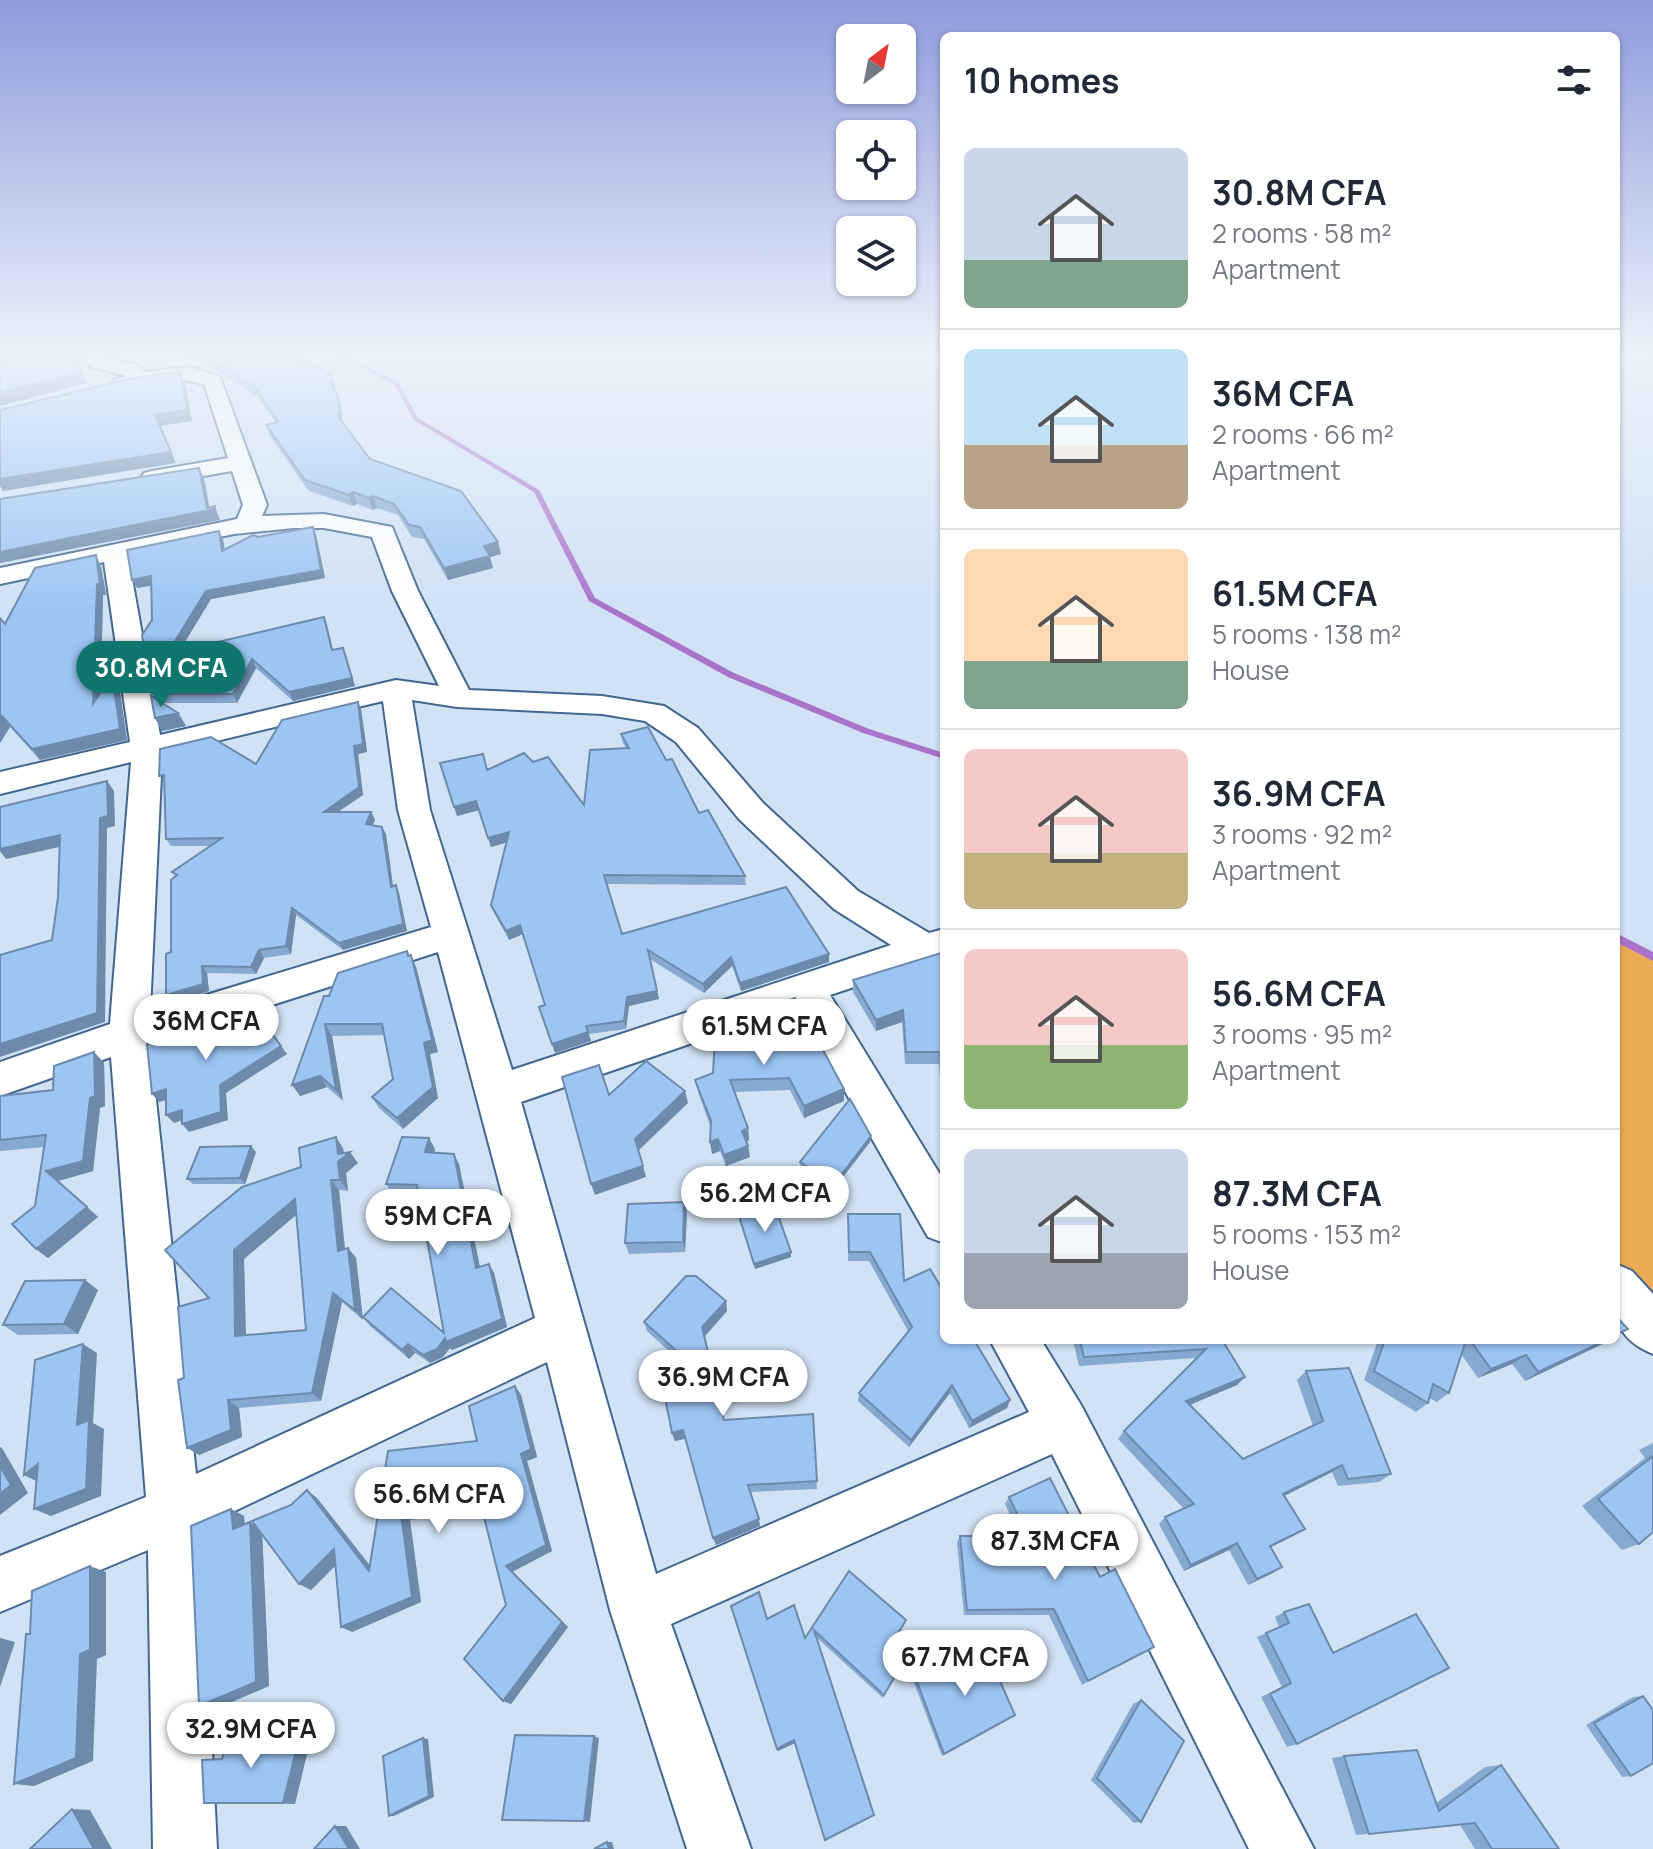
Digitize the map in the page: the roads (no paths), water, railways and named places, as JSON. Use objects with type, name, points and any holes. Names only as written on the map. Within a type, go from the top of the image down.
[{"type":"street","points":[[230,437],[255,505],[247,523]]},
{"type":"street","points":[[134,480],[238,463]]},
{"type":"street","points":[[0,576],[247,523],[327,522],[361,525],[383,532],[393,566],[434,649],[453,676],[457,698]]},
{"type":"street","points":[[115,552],[147,750],[129,1034],[174,1512],[185,1849]]},
{"type":"street","points":[[396,689],[414,810],[498,1092],[638,1610],[719,1849]]},
{"type":"street","points":[[0,783],[396,689],[457,698],[602,705],[653,713],[687,735],[751,811],[846,900],[934,946]]},
{"type":"street","points":[[0,1079],[129,1034],[452,934]]},
{"type":"street","points":[[498,1092],[934,946]]},
{"type":"street","points":[[806,989],[940,1215]]},
{"type":"street","points":[[1620,1292],[1653,1330]]},
{"type":"street","points":[[0,1584],[174,1512],[562,1330]]},
{"type":"street","points":[[1016,1344],[1063,1423],[1282,1849]]},
{"type":"street","points":[[638,1610],[1063,1423]]},
{"type":"waterway","points":[[447,437],[537,491],[592,599],[731,675],[866,731],[940,755]]},
{"type":"waterway","points":[[1620,939],[1653,957]]}]
